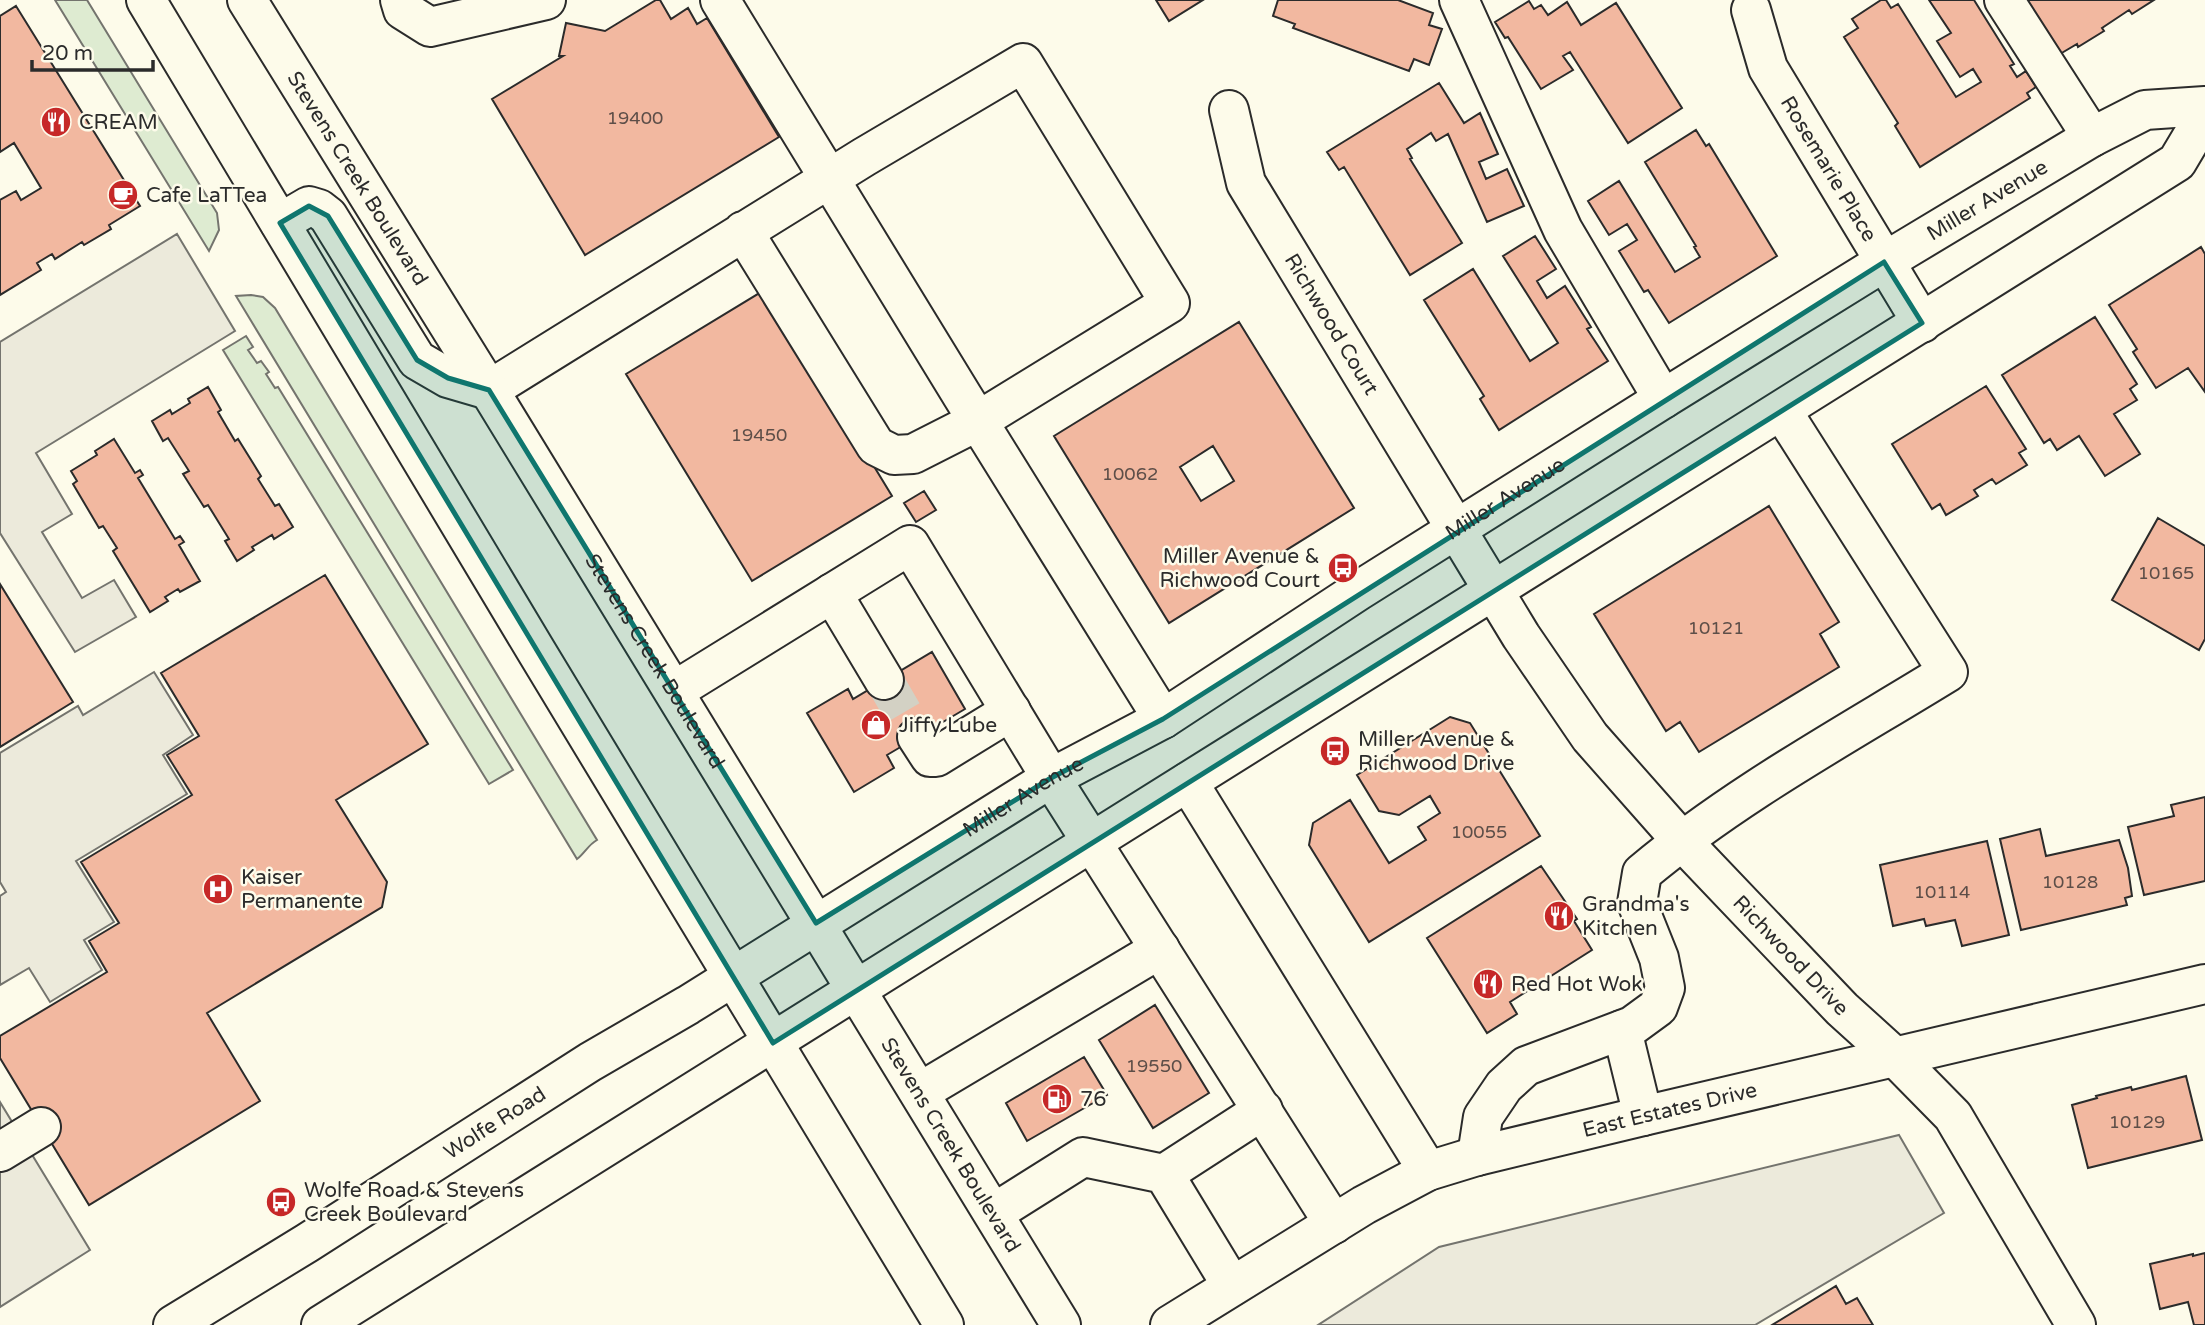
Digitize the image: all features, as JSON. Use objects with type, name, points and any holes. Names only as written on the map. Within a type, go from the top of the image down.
[{"type":"main road","points":[[146,0],[944,1325]]},
{"type":"main road","name":"Stevens Creek Boulevard","points":[[247,0],[674,691],[1061,1325]]},
{"type":"main road","points":[[400,0],[403,10],[430,27],[546,0]]},
{"type":"main road","points":[[720,0],[1163,719]]},
{"type":"main road","points":[[1459,0],[1563,230],[1663,399]]},
{"type":"main road","points":[[2004,0],[2092,137]]},
{"type":"main road","name":"Rosemarie Place","points":[[1751,10],[1768,68],[1922,323]]},
{"type":"main road","points":[[281,223],[309,206],[328,216],[417,360],[448,378],[489,390],[743,231],[829,178],[1023,63],[1170,303],[978,421],[913,454],[894,455],[876,446],[743,231]]},
{"type":"main road","name":"Miller Avenue","points":[[816,923],[1051,778],[1163,719],[1663,399],[2092,137],[2145,110],[2205,106]]},
{"type":"main road","name":"Richwood Court","points":[[1229,110],[1246,183],[1494,592]]},
{"type":"main road","points":[[321,1325],[2177,162],[2205,115]]},
{"type":"main road","points":[[1477,1156],[1483,1116],[1504,1086],[1526,1066],[1632,1026],[1658,1007],[1665,988],[1659,958],[1637,903],[1642,873],[1681,840],[1755,790],[1948,672],[1782,411]]},
{"type":"main road","points":[[674,691],[910,545],[1051,778],[1334,1224]]},
{"type":"main road","name":"Richwood Drive","points":[[1494,592],[1590,737],[1681,840],[1842,1009],[1895,1057],[1953,1116],[2076,1325]]},
{"type":"main road","points":[[832,593],[884,680]]},
{"type":"main road","points":[[917,737],[927,754],[936,757],[1011,711]]},
{"type":"main road","points":[[1188,782],[1428,1171]]},
{"type":"main road","name":"Wolfe Road","points":[[173,1325],[816,923]]},
{"type":"main road","points":[[920,1092],[1160,949]]},
{"type":"main road","name":"East Estates Drive","points":[[1170,1325],[1334,1224],[1428,1171],[1477,1156],[1643,1116],[2205,984]]},
{"type":"main road","points":[[1622,1030],[1643,1116]]},
{"type":"main road","points":[[994,1213],[1083,1157],[1164,1174],[1263,1110]]},
{"type":"main road","points":[[0,1152],[41,1127]]},
{"type":"main road","points":[[1164,1174],[1232,1286]]},
{"type":"highlighted area","points":[[309,206],[328,216],[417,360],[448,378],[489,390],[816,923],[1051,778],[1163,719],[1884,262],[1922,323],[773,1043],[280,223]]},
{"type":"green space","points":[[55,0],[87,0],[217,213],[219,230],[209,251]]},
{"type":"green space","points":[[236,296],[263,297],[275,308],[597,840],[577,859]]},
{"type":"green space","points":[[246,336],[253,347],[248,350],[257,363],[261,361],[269,372],[266,374],[275,388],[278,387],[513,770],[489,784],[223,350]]},
{"type":"shaded area","points":[[177,234],[235,331],[36,453],[72,514],[42,532],[82,598],[114,580],[136,617],[75,652],[0,533],[0,342]]},
{"type":"shaded area","points":[[154,672],[193,735],[163,755],[187,794],[76,861],[114,922],[84,940],[102,970],[50,1002],[29,968],[0,985],[0,896],[6,892],[0,882],[0,753],[78,706],[83,715]]},
{"type":"shaded area","points":[[0,1102],[90,1250],[0,1307]]},
{"type":"shaded area","points":[[1899,1135],[1944,1213],[1755,1325],[1318,1325],[1439,1247]]},
{"type":"building","points":[[660,0],[671,19],[688,8],[697,24],[707,18],[779,137],[585,255],[492,99],[563,56],[559,56],[566,23],[605,31]]},
{"type":"building","points":[[1156,0],[1203,0],[1169,21]]},
{"type":"building","points":[[1278,0],[1398,0],[1433,13],[1429,25],[1442,29],[1429,65],[1414,59],[1409,71],[1293,28],[1295,24],[1273,16]]},
{"type":"building","points":[[1881,0],[1886,0],[1891,8],[1898,4],[1956,97],[1981,82],[1973,69],[1960,77],[1937,41],[1951,33],[1929,0],[1974,0],[2014,64],[2010,66],[2017,77],[2026,71],[2036,87],[2027,93],[2030,98],[1920,167],[1895,126],[1898,123],[1844,37],[1858,28],[1852,19]]},
{"type":"building","points":[[2027,0],[2154,0],[2132,14],[2129,10],[2102,28],[2104,31],[2078,47],[2077,44],[2060,54]]},
{"type":"building","points":[[1529,1],[1534,9],[1541,5],[1548,15],[1567,2],[1581,25],[1616,3],[1682,108],[1628,143],[1570,52],[1563,56],[1573,70],[1541,89],[1508,37],[1505,38],[1495,22]]},
{"type":"building","points":[[16,6],[140,206],[109,225],[111,229],[84,245],[82,242],[55,259],[52,254],[37,263],[41,270],[0,295],[0,200],[16,191],[21,200],[41,188],[14,143],[0,152],[0,16]]},
{"type":"building","points":[[1439,83],[1464,123],[1480,113],[1498,154],[1479,162],[1486,179],[1507,169],[1524,206],[1487,222],[1448,134],[1436,141],[1431,133],[1407,149],[1412,158],[1410,159],[1462,243],[1410,275],[1344,167],[1339,170],[1327,152]]},
{"type":"building","points":[[1696,130],[1706,146],[1709,144],[1777,256],[1669,323],[1648,290],[1644,292],[1619,251],[1637,240],[1627,224],[1609,235],[1588,201],[1619,181],[1675,272],[1700,257],[1645,162]]},
{"type":"building","points":[[1535,236],[1556,269],[1537,281],[1547,298],[1565,286],[1591,327],[1587,329],[1608,361],[1499,430],[1480,399],[1484,396],[1424,300],[1473,269],[1530,361],[1558,343],[1503,256]]},
{"type":"building","points":[[2201,247],[2205,254],[2205,392],[2188,368],[2156,388],[2133,352],[2137,349],[2109,305]]},
{"type":"building","points":[[766,289],[892,496],[752,581],[626,374]]},
{"type":"building","points":[[2095,317],[2137,384],[2130,389],[2137,400],[2114,414],[2140,454],[2105,476],[2079,436],[2057,450],[2050,439],[2044,443],[2002,375]]},
{"type":"building","points":[[1239,322],[1354,508],[1169,623],[1054,436]],"holes":[[[1213,446],[1234,481],[1201,501],[1180,467]]]},
{"type":"building","points":[[1986,386],[2026,449],[2019,453],[2027,465],[1996,484],[1992,479],[1974,490],[1978,496],[1946,515],[1940,504],[1932,509],[1892,444]]},
{"type":"building","points":[[208,387],[221,410],[218,412],[235,441],[238,439],[261,476],[258,479],[275,506],[279,504],[293,527],[274,539],[272,535],[252,547],[254,550],[237,561],[225,541],[229,539],[208,505],[204,507],[183,474],[189,471],[168,438],[163,441],[152,421],[170,410],[172,414],[190,403],[188,399]]},
{"type":"building","points":[[114,439],[135,473],[140,470],[143,475],[138,478],[175,539],[180,536],[184,542],[179,545],[200,581],[165,597],[168,601],[150,612],[113,551],[117,548],[103,526],[99,528],[73,484],[77,481],[71,471],[97,455],[95,451]]},
{"type":"building","points":[[924,491],[936,510],[916,522],[904,503]]},
{"type":"building","points":[[1769,506],[1839,622],[1820,634],[1839,667],[1699,752],[1680,722],[1666,731],[1594,614]]},
{"type":"building","points":[[2158,518],[2205,546],[2205,639],[2199,650],[2112,600]]},
{"type":"building","points":[[325,575],[428,744],[336,800],[387,882],[382,907],[207,1013],[260,1101],[89,1205],[0,1058],[0,1036],[107,972],[89,941],[119,923],[81,862],[192,795],[167,755],[199,736],[161,673]]},
{"type":"building","points":[[0,584],[73,702],[0,747]]},
{"type":"building","name":"Jiffy Lube","points":[[932,652],[965,709],[887,755],[894,768],[854,792],[807,713],[848,689],[853,699]]},
{"type":"building","points":[[1450,717],[1470,723],[1540,836],[1369,942],[1309,845],[1313,823],[1350,800],[1389,863],[1426,840],[1418,827],[1440,813],[1430,796],[1399,815],[1379,811],[1357,775]]},
{"type":"building","points":[[2205,797],[2205,881],[2144,895],[2128,827],[2174,816],[2171,805]]},
{"type":"building","points":[[2040,829],[2046,856],[2119,840],[2128,868],[2132,896],[2125,898],[2127,905],[2021,930],[2000,839]]},
{"type":"building","points":[[1987,841],[2009,935],[1962,946],[1955,920],[1926,926],[1924,919],[1893,926],[1880,865]]},
{"type":"building","points":[[1541,866],[1577,919],[1574,921],[1592,950],[1510,1002],[1517,1014],[1487,1033],[1427,938]]},
{"type":"building","points":[[1155,1005],[1209,1093],[1153,1128],[1099,1040]]},
{"type":"building","points":[[1084,1057],[1107,1095],[1027,1141],[1006,1103]]},
{"type":"building","points":[[2186,1076],[2202,1140],[2088,1168],[2072,1105],[2131,1087],[2132,1090]]},
{"type":"building","points":[[2205,1253],[2205,1325],[2194,1325],[2188,1302],[2160,1309],[2150,1264]]},
{"type":"building","points":[[1836,1286],[1846,1304],[1857,1298],[1873,1325],[1772,1325]]},
{"type":"tunnel","points":[[884,680],[917,737]]},
{"type":"place","name":"CREAM","points":[[56,122]]},
{"type":"place","name":"Cafe LaTTea","points":[[123,195]]},
{"type":"place","name":"Miller Avenue & Richwood Court","points":[[1343,568]]},
{"type":"place","name":"Jiffy Lube","points":[[876,725]]},
{"type":"place","name":"Miller Avenue & Richwood Drive","points":[[1335,751]]},
{"type":"place","name":"Kaiser Permanente","points":[[218,889]]},
{"type":"place","name":"Grandma's Kitchen","points":[[1559,916]]},
{"type":"place","name":"Red Hot Wok","points":[[1488,984]]},
{"type":"place","name":"76","points":[[1057,1099]]},
{"type":"place","name":"Wolfe Road & Stevens Creek Boulevard","points":[[281,1202]]}]
